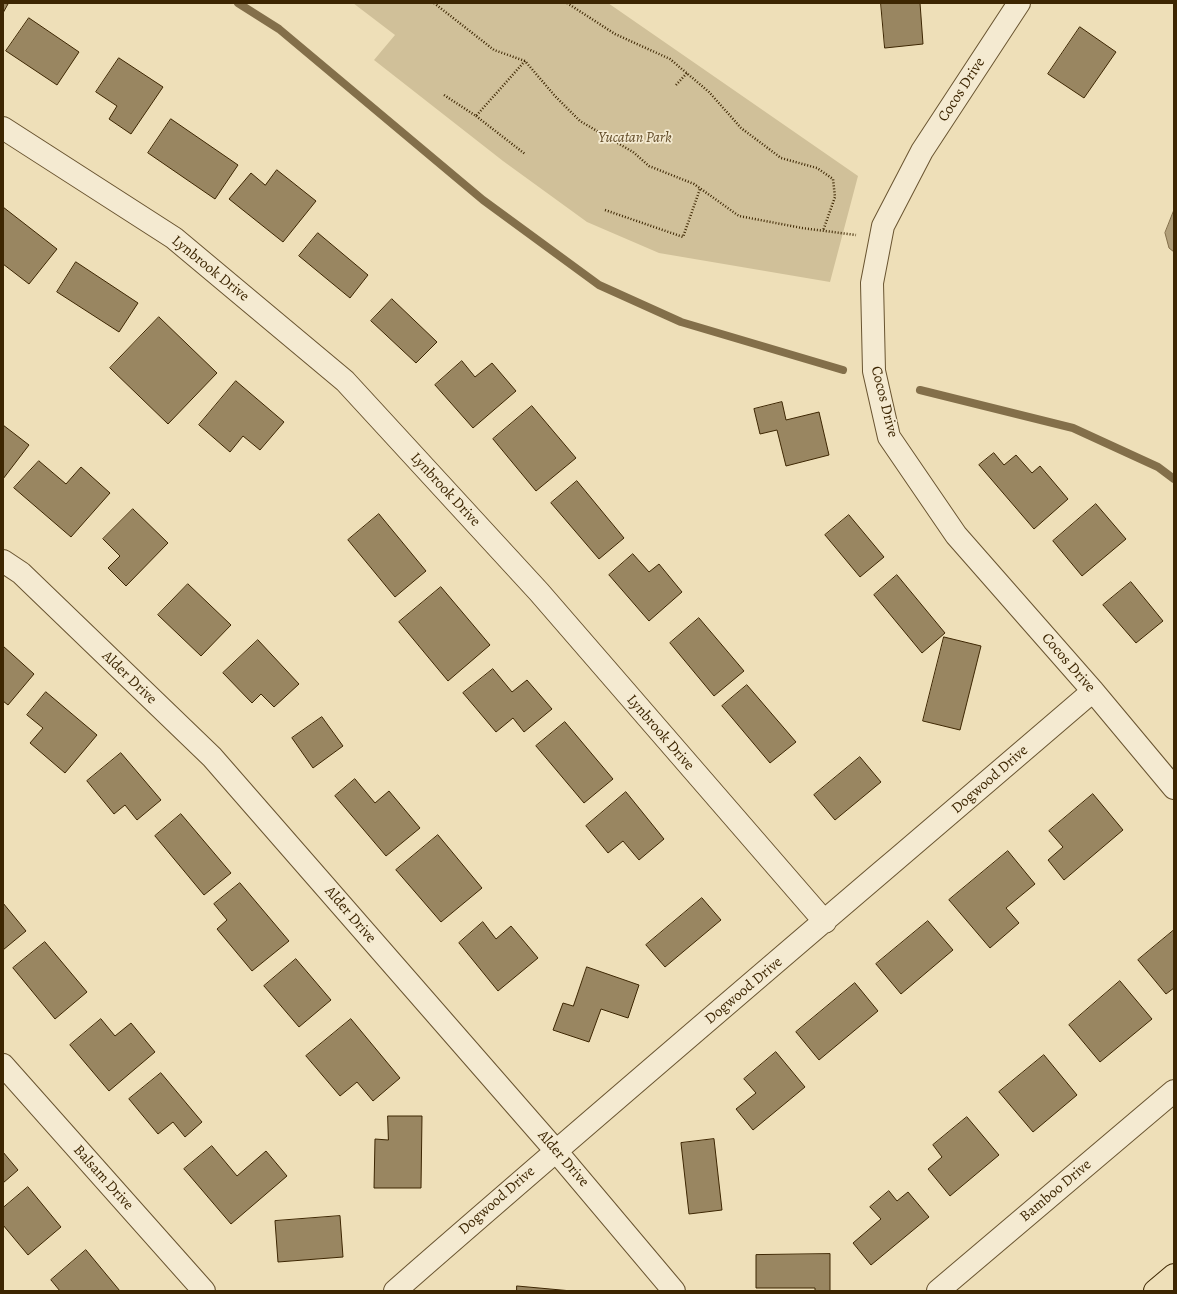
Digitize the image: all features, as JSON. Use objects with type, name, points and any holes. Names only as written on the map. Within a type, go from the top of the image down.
[{"type":"highway","points":[[1156,1291],[1174,1275]]},
{"type":"street","name":"Cocos Drive","points":[[1020,3],[922,151],[883,226],[872,283],[874,371],[889,437],[956,535],[1093,691],[1174,788]]},
{"type":"street","name":"Lynbrook Drive","points":[[3,128],[174,238],[346,381],[539,592],[824,922]]},
{"type":"street","name":"Alder Drive","points":[[3,561],[21,573],[212,757],[556,1151],[674,1291]]},
{"type":"street","name":"Dogwood Drive","points":[[395,1291],[556,1151],[1093,691]]},
{"type":"street","name":"Balsam Drive","points":[[3,1065],[204,1291]]},
{"type":"street","name":"Bamboo Drive","points":[[938,1291],[1174,1091]]},
{"type":"path","points":[[434,3],[494,50],[525,61],[555,96],[580,121],[633,152],[649,166],[694,184],[739,216],[802,228],[880,238]]},
{"type":"path","points":[[567,3],[615,34],[670,59],[709,92],[742,128],[781,158],[817,168],[833,179],[836,197],[823,230]]},
{"type":"path","points":[[476,116],[525,61]]},
{"type":"path","points":[[676,85],[687,74]]},
{"type":"path","points":[[444,95],[476,116],[525,154]]},
{"type":"path","points":[[605,210],[683,237],[700,189]]},
{"type":"green space","name":"Yucatan Park","points":[[353,3],[608,3],[858,176],[830,282],[659,253],[587,222],[503,161],[374,60],[395,35]]},
{"type":"shaded area","points":[[1174,210],[1174,252],[1169,248],[1165,233]]},
{"type":"building","points":[[3,3],[8,4],[3,13]]},
{"type":"building","points":[[881,3],[920,3],[923,44],[885,48]]},
{"type":"building","points":[[29,18],[79,52],[57,85],[6,51]]},
{"type":"building","points":[[1080,27],[1116,52],[1084,98],[1048,74]]},
{"type":"building","points":[[119,58],[163,87],[131,134],[109,119],[117,106],[96,92]]},
{"type":"building","points":[[171,119],[238,165],[215,199],[148,153]]},
{"type":"building","points":[[277,170],[316,201],[283,242],[229,199],[251,173],[265,185]]},
{"type":"building","points":[[3,207],[57,249],[29,284],[3,264]]},
{"type":"building","points":[[318,233],[368,275],[350,298],[299,256]]},
{"type":"building","points":[[76,262],[138,303],[119,332],[57,292]]},
{"type":"building","points":[[392,299],[437,342],[416,363],[371,321]]},
{"type":"building","points":[[159,317],[217,373],[168,424],[110,368]]},
{"type":"building","points":[[462,361],[475,377],[492,363],[516,391],[473,428],[435,385]]},
{"type":"building","points":[[236,381],[284,422],[260,450],[243,436],[230,452],[199,425]]},
{"type":"building","points":[[782,402],[786,420],[819,412],[829,455],[786,466],[777,430],[760,434],[754,409]]},
{"type":"building","points":[[532,406],[576,458],[536,491],[493,439]]},
{"type":"building","points":[[3,425],[29,445],[3,479]]},
{"type":"building","points":[[994,453],[1004,465],[1016,455],[1032,473],[1040,466],[1068,499],[1034,529],[979,465]]},
{"type":"building","points":[[39,461],[66,484],[81,467],[110,493],[71,537],[14,488]]},
{"type":"building","points":[[577,481],[624,538],[599,559],[551,503]]},
{"type":"building","points":[[1096,504],[1126,539],[1082,576],[1053,541]]},
{"type":"building","points":[[133,509],[168,543],[126,586],[108,568],[120,556],[103,539]]},
{"type":"building","points":[[379,514],[426,571],[395,597],[348,540]]},
{"type":"building","points":[[849,515],[884,557],[860,577],[825,535]]},
{"type":"building","points":[[633,554],[649,572],[659,564],[682,592],[649,621],[609,575]]},
{"type":"building","points":[[897,575],[945,633],[922,653],[874,595]]},
{"type":"building","points":[[1131,582],[1163,621],[1136,643],[1103,605]]},
{"type":"building","points":[[188,584],[231,625],[201,656],[158,615]]},
{"type":"building","points":[[441,587],[490,645],[448,681],[399,622]]},
{"type":"building","points":[[699,618],[744,671],[714,696],[670,643]]},
{"type":"building","points":[[944,637],[981,646],[960,730],[923,721]]},
{"type":"building","points":[[258,640],[299,684],[274,707],[261,694],[252,703],[223,673]]},
{"type":"building","points":[[3,646],[34,674],[8,705],[3,701]]},
{"type":"building","points":[[493,669],[512,692],[527,680],[552,709],[524,732],[513,718],[496,732],[463,693]]},
{"type":"building","points":[[747,685],[796,742],[770,763],[722,706]]},
{"type":"building","points":[[46,692],[97,735],[65,773],[30,743],[43,728],[27,715]]},
{"type":"building","points":[[322,717],[343,746],[313,768],[292,738]]},
{"type":"building","points":[[565,722],[613,779],[584,803],[536,746]]},
{"type":"building","points":[[121,753],[161,800],[137,820],[125,805],[114,814],[87,781]]},
{"type":"building","points":[[860,757],[881,782],[835,820],[814,795]]},
{"type":"building","points":[[355,779],[375,803],[389,791],[420,828],[386,856],[335,796]]},
{"type":"building","points":[[626,792],[664,839],[639,860],[623,841],[608,853],[586,826]]},
{"type":"building","points":[[1093,794],[1123,830],[1064,880],[1048,860],[1063,847],[1049,831]]},
{"type":"building","points":[[181,814],[231,873],[204,895],[155,836]]},
{"type":"building","points":[[438,835],[482,888],[441,922],[396,870]]},
{"type":"building","points":[[1008,851],[1035,884],[1006,908],[1019,923],[990,948],[949,900]]},
{"type":"building","points":[[240,883],[289,941],[252,971],[217,929],[227,920],[214,904]]},
{"type":"building","points":[[702,898],[721,920],[665,967],[646,945]]},
{"type":"building","points":[[3,903],[26,931],[3,950]]},
{"type":"building","points":[[928,921],[953,950],[901,994],[876,964]]},
{"type":"building","points":[[483,922],[496,939],[511,926],[538,958],[498,991],[459,943]]},
{"type":"building","points":[[1174,930],[1174,988],[1166,994],[1138,960]]},
{"type":"building","points":[[45,942],[87,992],[55,1019],[13,968]]},
{"type":"building","points":[[296,959],[331,1000],[299,1027],[264,986]]},
{"type":"building","points":[[587,967],[639,985],[628,1018],[601,1009],[589,1042],[553,1030],[563,1003],[573,1006]]},
{"type":"building","points":[[1120,981],[1152,1019],[1100,1062],[1069,1025]]},
{"type":"building","points":[[855,983],[878,1011],[819,1060],[796,1032]]},
{"type":"building","points":[[101,1019],[115,1036],[131,1023],[155,1052],[109,1091],[70,1045]]},
{"type":"building","points":[[351,1019],[400,1078],[373,1101],[357,1082],[340,1096],[306,1056]]},
{"type":"building","points":[[776,1052],[805,1087],[753,1130],[736,1109],[756,1093],[744,1079]]},
{"type":"building","points":[[1044,1055],[1077,1095],[1033,1132],[999,1092]]},
{"type":"building","points":[[161,1073],[202,1122],[185,1137],[173,1122],[158,1134],[129,1099]]},
{"type":"building","points":[[388,1116],[422,1116],[421,1188],[374,1188],[375,1139],[388,1140]]},
{"type":"building","points":[[967,1117],[999,1155],[950,1196],[928,1169],[942,1157],[933,1145]]},
{"type":"building","points":[[714,1139],[722,1210],[689,1214],[681,1143]]},
{"type":"building","points":[[212,1146],[237,1176],[266,1151],[287,1176],[231,1224],[184,1169]]},
{"type":"building","points":[[3,1152],[18,1170],[3,1183]]},
{"type":"building","points":[[28,1187],[61,1227],[28,1255],[3,1225],[3,1208]]},
{"type":"building","points":[[889,1191],[897,1201],[908,1192],[929,1217],[871,1265],[853,1243],[881,1219],[870,1207]]},
{"type":"building","points":[[340,1216],[343,1257],[278,1262],[275,1221]]},
{"type":"building","points":[[86,1250],[120,1291],[60,1291],[51,1280]]},
{"type":"building","points":[[830,1254],[830,1291],[815,1291],[815,1288],[756,1288],[756,1255]]},
{"type":"building","points":[[517,1286],[572,1291],[517,1291]]},
{"type":"waterway","points":[[238,3],[279,29],[483,200],[599,285],[681,322],[843,370]]},
{"type":"waterway","points":[[920,390],[1073,428],[1158,467],[1174,479]]}]
